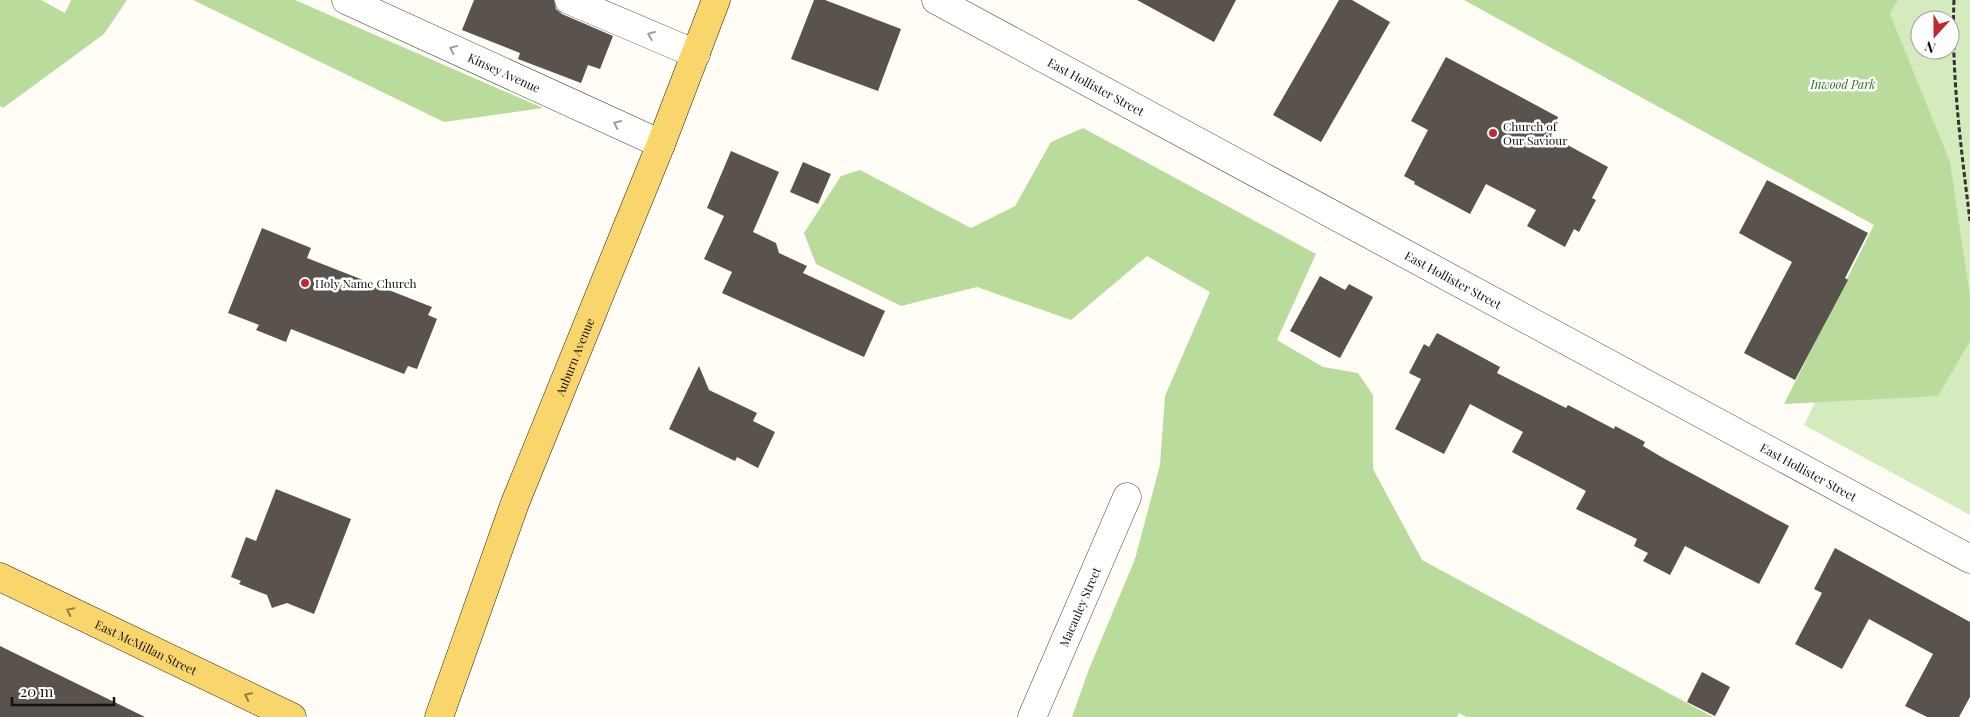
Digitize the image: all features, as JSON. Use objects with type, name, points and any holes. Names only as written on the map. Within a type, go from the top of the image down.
[{"type":"main road","name":"Auburn Avenue","points":[[439,717],[515,503],[661,144],[716,0]]},
{"type":"main road","name":"East McMillan Street","points":[[0,577],[292,717]]},
{"type":"street","name":"Kinsey Avenue","points":[[346,0],[661,144]]},
{"type":"street","points":[[569,0],[696,54]]},
{"type":"street","name":"East Hollister Street","points":[[936,0],[1970,559]]},
{"type":"street","name":"Macauley Street","points":[[1032,717],[1127,497]]},
{"type":"path","points":[[1954,0],[1952,48],[1954,82],[1970,221]]},
{"type":"green space","points":[[0,0],[41,0],[65,13],[71,0],[127,0],[104,34],[3,108],[0,106]]},
{"type":"green space","points":[[193,0],[295,0],[543,108],[444,122]]},
{"type":"green space","name":"Inwood Park","points":[[1464,0],[1898,0],[1890,14],[1950,162],[1970,297],[1970,341],[1938,396],[1784,404],[1874,225]]},
{"type":"green space","name":"Inwood Park","points":[[1511,0],[1970,0],[1970,515],[1804,425],[1905,212]]},
{"type":"green space","points":[[1083,128],[1316,254],[1277,340],[1323,367],[1358,373],[1373,395],[1373,469],[1422,560],[1713,717],[1466,717],[1459,713],[1457,717],[1072,717],[1089,669],[1135,559],[1160,465],[1165,396],[1210,292],[1147,256],[1071,320],[977,287],[901,306],[816,264],[804,233],[841,176],[860,170],[971,228],[1015,206],[1051,142]]},
{"type":"building","points":[[474,0],[554,0],[556,9],[562,14],[613,36],[600,69],[588,65],[581,83],[518,59],[520,53],[462,30]]},
{"type":"building","points":[[814,0],[825,0],[901,29],[878,91],[791,59]]},
{"type":"building","points":[[1137,0],[1236,0],[1214,42]]},
{"type":"building","points":[[1339,0],[1352,0],[1390,22],[1321,142],[1273,115]]},
{"type":"building","name":"Church of Our Saviour","points":[[1446,57],[1558,117],[1551,136],[1608,167],[1592,198],[1596,200],[1579,232],[1574,229],[1565,247],[1527,226],[1536,210],[1486,184],[1470,214],[1414,184],[1415,182],[1404,176],[1428,130],[1411,121]]},
{"type":"building","points":[[731,151],[779,172],[753,232],[776,243],[779,253],[807,266],[803,273],[885,311],[864,357],[722,293],[732,272],[704,259],[724,216],[707,208]]},
{"type":"building","points":[[803,162],[831,174],[818,204],[790,192]]},
{"type":"building","points":[[1767,180],[1868,233],[1845,278],[1848,280],[1795,380],[1744,353],[1792,262],[1739,233]]},
{"type":"building","name":"Holy Name Church","points":[[262,228],[311,248],[307,258],[432,307],[428,315],[437,319],[417,369],[408,366],[404,374],[291,329],[286,342],[256,330],[259,325],[228,313]]},
{"type":"building","points":[[1320,276],[1345,290],[1349,284],[1373,297],[1340,358],[1290,331]]},
{"type":"building","points":[[1437,333],[1500,367],[1497,373],[1566,408],[1568,405],[1614,429],[1615,426],[1645,442],[1643,446],[1665,459],[1789,526],[1759,584],[1685,546],[1670,575],[1643,561],[1648,553],[1634,546],[1637,539],[1576,509],[1586,491],[1512,452],[1523,432],[1470,404],[1444,454],[1395,429],[1421,379],[1409,373],[1424,344],[1429,347]]},
{"type":"building","points":[[699,366],[709,390],[757,413],[753,421],[775,432],[758,468],[737,457],[735,461],[669,429]]},
{"type":"building","points":[[276,489],[351,519],[314,614],[287,603],[272,608],[267,595],[239,584],[241,581],[231,577],[246,537],[256,541]]},
{"type":"building","points":[[1835,548],[1970,622],[1970,697],[1959,717],[1927,717],[1905,706],[1933,654],[1869,619],[1842,669],[1795,644],[1822,593],[1814,589]]},
{"type":"building","points":[[0,646],[53,672],[145,717],[0,717]]},
{"type":"building","points":[[1702,672],[1730,687],[1715,716],[1687,702]]},
{"type":"place","name":"Church of Our Saviour","points":[[1493,133]]},
{"type":"place","name":"Holy Name Church","points":[[305,283]]}]
